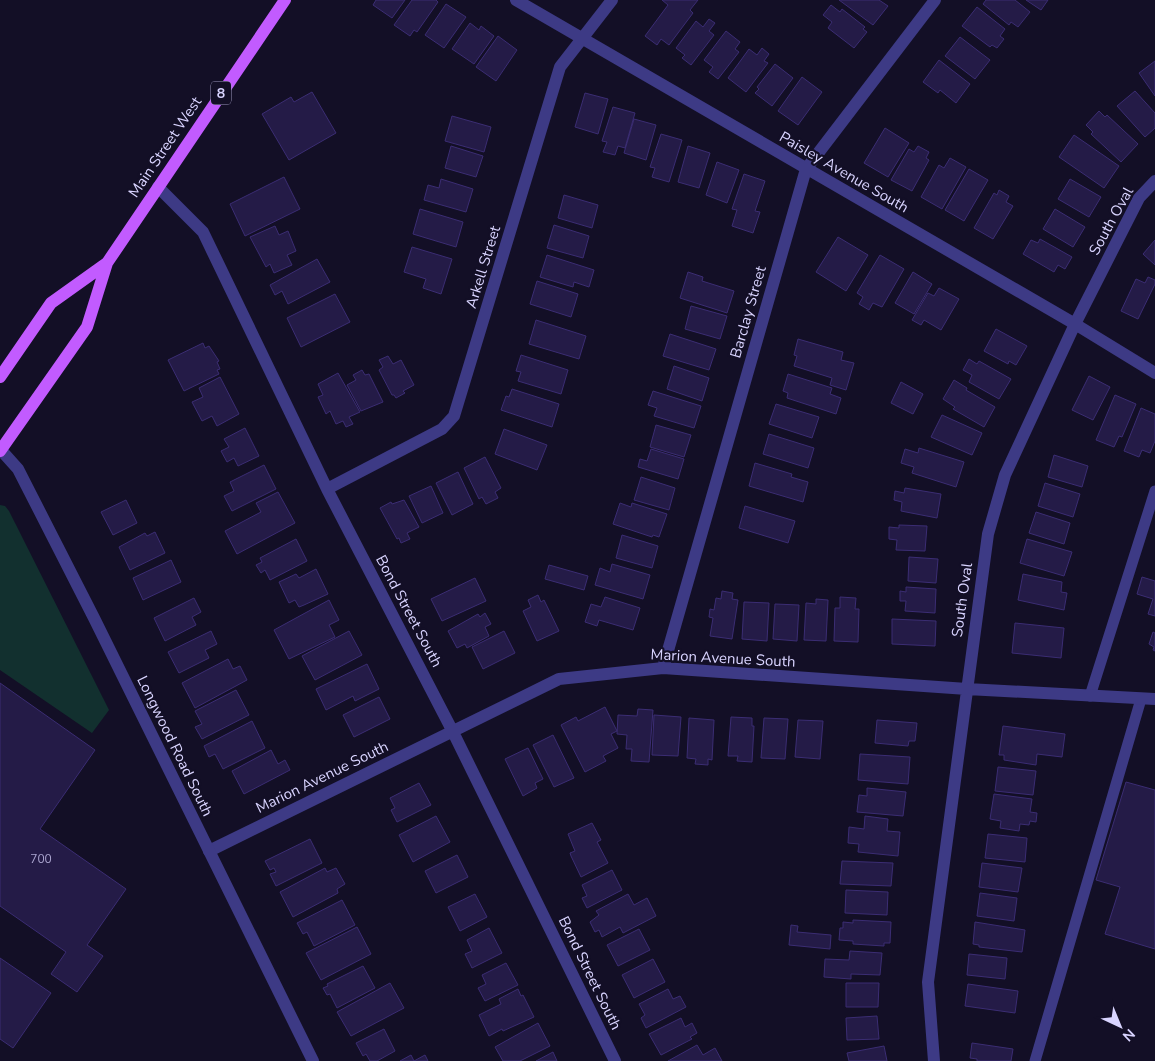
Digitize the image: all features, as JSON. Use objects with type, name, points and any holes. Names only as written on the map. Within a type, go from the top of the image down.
[{"type":"main road","name":"Main Street West","points":[[1,451],[87,327],[107,263],[285,0]]},
{"type":"main road","name":"Main Street West","points":[[0,378],[51,303],[107,263]]},
{"type":"street","name":"Paisley Avenue South","points":[[516,0],[806,170],[1075,324],[1155,374]]},
{"type":"street","name":"Arkell Street","points":[[327,489],[442,429],[454,416],[560,67],[612,0]]},
{"type":"street","name":"Barclay Street","points":[[663,668],[806,170],[935,0]]},
{"type":"street","name":"South Oval","points":[[934,1061],[928,982],[988,534],[1002,483],[1075,324],[1140,198],[1155,181]]},
{"type":"street","name":"Bond Street South","points":[[158,187],[203,232],[327,489],[452,730],[615,1061]]},
{"type":"street","name":"Longwood Road South","points":[[1,451],[18,469],[313,1061]]},
{"type":"street","name":"Marion Avenue South","points":[[209,851],[559,679],[663,668],[966,689],[1155,699]]},
{"type":"lane","points":[[1090,696],[1155,491]]},
{"type":"lane","points":[[1035,1061],[1141,698]]},
{"type":"green space","points":[[0,505],[5,506],[9,511],[109,710],[92,733],[0,670]]},
{"type":"building","points":[[376,0],[405,0],[392,18],[373,5]]},
{"type":"building","points":[[412,0],[436,0],[438,2],[417,32],[414,30],[410,36],[394,25]]},
{"type":"building","points":[[662,0],[698,0],[690,10],[693,13],[669,45],[661,39],[657,45],[645,36],[668,5]]},
{"type":"building","points":[[839,0],[879,0],[888,6],[873,25]]},
{"type":"building","points":[[986,0],[1015,0],[1030,12],[1018,27],[1011,22],[1009,25],[983,4]]},
{"type":"building","points":[[1026,0],[1048,0],[1041,10]]},
{"type":"building","points":[[446,4],[466,17],[444,48],[425,35]]},
{"type":"building","points":[[831,5],[840,12],[842,9],[865,27],[863,29],[867,32],[854,48],[828,28],[832,22],[823,15]]},
{"type":"building","points":[[977,7],[1005,29],[1000,36],[1004,39],[997,48],[992,45],[990,47],[962,26]]},
{"type":"building","points":[[709,19],[715,23],[709,31],[714,35],[691,65],[682,58],[685,55],[676,48],[696,21],[703,27]]},
{"type":"building","points":[[470,23],[479,30],[481,26],[494,36],[474,64],[452,49]]},
{"type":"building","points":[[726,31],[740,42],[735,49],[739,52],[718,79],[709,72],[713,67],[704,60]]},
{"type":"building","points":[[498,36],[517,50],[496,81],[476,67]]},
{"type":"building","points":[[960,37],[990,60],[975,79],[945,56]]},
{"type":"building","points":[[762,48],[769,54],[764,61],[768,63],[746,92],[728,78],[749,49],[757,55]]},
{"type":"building","points":[[939,60],[970,84],[956,103],[940,90],[938,93],[923,82]]},
{"type":"building","points":[[1155,61],[1155,96],[1139,73]]},
{"type":"building","points":[[775,64],[793,78],[772,106],[755,93],[759,89],[757,87]]},
{"type":"building","points":[[802,77],[822,92],[798,125],[778,111]]},
{"type":"building","points":[[1135,91],[1155,113],[1155,128],[1145,137],[1117,106]]},
{"type":"building","points":[[312,92],[336,133],[289,160],[262,114],[291,97],[294,102]]},
{"type":"building","points":[[585,93],[608,99],[598,134],[575,127]]},
{"type":"building","points":[[613,107],[635,113],[625,148],[618,146],[615,155],[603,152],[607,142],[602,141]]},
{"type":"building","points":[[1099,111],[1105,117],[1107,115],[1138,144],[1121,162],[1091,134],[1093,132],[1086,125]]},
{"type":"building","points":[[452,116],[491,127],[484,152],[445,141]]},
{"type":"building","points":[[634,119],[656,125],[646,160],[624,153]]},
{"type":"building","points":[[885,128],[909,143],[888,177],[864,163]]},
{"type":"building","points":[[661,134],[682,140],[669,182],[652,177],[655,168],[650,167]]},
{"type":"building","points":[[1074,135],[1119,166],[1104,188],[1059,157]]},
{"type":"building","points":[[451,146],[483,156],[476,177],[445,168]]},
{"type":"building","points":[[688,146],[710,153],[699,188],[678,182]]},
{"type":"building","points":[[918,146],[929,152],[926,158],[929,160],[912,191],[891,180],[909,149],[914,152]]},
{"type":"building","points":[[950,158],[966,167],[942,209],[921,197],[939,165],[944,168]]},
{"type":"building","points":[[717,162],[739,170],[727,203],[706,195]]},
{"type":"building","points":[[969,169],[988,180],[964,221],[945,210]]},
{"type":"building","points":[[744,174],[765,181],[755,211],[760,212],[753,233],[732,226],[737,210],[732,209]]},
{"type":"building","points":[[284,177],[300,209],[245,236],[230,204]]},
{"type":"building","points":[[441,179],[473,189],[466,212],[424,200],[428,185],[439,188]]},
{"type":"building","points":[[1070,179],[1101,197],[1089,217],[1058,199]]},
{"type":"building","points":[[999,190],[1009,196],[1006,202],[1013,206],[993,239],[974,228],[994,193],[997,195]]},
{"type":"building","points":[[564,195],[598,205],[592,228],[558,218]]},
{"type":"building","points":[[420,209],[463,222],[456,247],[413,234]]},
{"type":"building","points":[[1055,209],[1085,227],[1073,247],[1043,229]]},
{"type":"building","points":[[554,225],[589,236],[583,258],[547,248]]},
{"type":"building","points":[[275,226],[279,235],[288,231],[296,251],[287,255],[292,265],[274,273],[270,264],[266,267],[250,237]]},
{"type":"building","points":[[838,237],[868,255],[846,291],[816,272]]},
{"type":"building","points":[[1040,239],[1072,257],[1065,269],[1058,265],[1054,272],[1023,254],[1031,240],[1038,243]]},
{"type":"building","points":[[1155,240],[1155,265],[1143,254]]},
{"type":"building","points":[[412,247],[452,259],[441,294],[423,288],[426,279],[404,272]]},
{"type":"building","points":[[547,255],[594,270],[589,287],[574,282],[573,287],[540,277]]},
{"type":"building","points":[[880,255],[904,269],[882,307],[873,303],[869,310],[859,304],[863,297],[857,293]]},
{"type":"building","points":[[317,259],[330,282],[288,304],[282,291],[275,295],[270,285]]},
{"type":"building","points":[[688,272],[703,277],[702,281],[734,291],[727,313],[680,298]]},
{"type":"building","points":[[913,272],[932,284],[914,314],[895,303]]},
{"type":"building","points":[[1148,277],[1155,280],[1155,284],[1138,319],[1121,311],[1136,279],[1145,283]]},
{"type":"building","points":[[537,281],[578,294],[571,317],[530,304]]},
{"type":"building","points":[[939,288],[959,299],[941,330],[924,320],[921,325],[912,320],[928,293],[934,296]]},
{"type":"building","points":[[335,294],[350,322],[301,347],[287,318]]},
{"type":"building","points":[[691,306],[727,316],[720,339],[685,329]]},
{"type":"building","points":[[536,320],[586,336],[579,359],[529,344]]},
{"type":"building","points":[[996,329],[1027,346],[1016,365],[1009,361],[1008,364],[984,351]]},
{"type":"building","points":[[670,334],[716,349],[709,370],[663,356]]},
{"type":"building","points":[[798,339],[843,352],[841,360],[854,363],[846,390],[830,385],[832,378],[794,366],[797,356],[794,355]]},
{"type":"building","points":[[203,343],[205,348],[209,346],[219,361],[217,362],[220,369],[217,370],[219,374],[184,391],[168,360]]},
{"type":"building","points":[[521,355],[568,370],[561,394],[518,381],[521,372],[516,371]]},
{"type":"building","points":[[388,356],[393,364],[401,360],[414,385],[403,391],[405,393],[396,398],[392,395],[379,370],[383,367],[379,360]]},
{"type":"building","points":[[969,359],[977,364],[979,361],[1011,379],[999,399],[969,382],[972,375],[963,370]]},
{"type":"building","points":[[674,366],[709,378],[702,401],[667,389]]},
{"type":"building","points":[[362,370],[365,375],[369,374],[383,402],[361,411],[347,385],[356,380],[353,375]]},
{"type":"building","points":[[338,373],[360,412],[349,417],[353,424],[346,427],[343,421],[336,424],[330,411],[326,414],[318,397],[323,395],[318,384]]},
{"type":"building","points":[[788,374],[832,388],[830,394],[841,398],[836,414],[787,398],[788,393],[783,391]]},
{"type":"building","points":[[1089,376],[1110,387],[1093,420],[1072,410]]},
{"type":"building","points":[[220,377],[239,414],[217,426],[212,416],[202,421],[192,402],[203,397],[199,388]]},
{"type":"building","points":[[954,380],[967,388],[966,390],[995,407],[984,427],[953,409],[955,407],[943,399]]},
{"type":"building","points":[[901,382],[923,394],[913,414],[891,403]]},
{"type":"building","points":[[512,389],[559,404],[552,427],[501,410],[506,396],[509,397]]},
{"type":"building","points":[[653,391],[701,406],[694,428],[654,416],[657,408],[648,405]]},
{"type":"building","points":[[1115,395],[1136,404],[1122,437],[1119,436],[1114,447],[1096,440]]},
{"type":"building","points":[[776,404],[819,417],[812,438],[769,424]]},
{"type":"building","points":[[1141,408],[1155,414],[1155,441],[1150,453],[1142,450],[1139,457],[1124,451]]},
{"type":"building","points":[[942,415],[982,433],[972,455],[931,437]]},
{"type":"building","points":[[656,425],[691,435],[684,457],[650,447]]},
{"type":"building","points":[[245,428],[259,456],[238,466],[234,458],[227,462],[221,451],[229,447],[224,439]]},
{"type":"building","points":[[504,429],[547,445],[537,470],[495,454]]},
{"type":"building","points":[[769,434],[814,448],[808,468],[763,454]]},
{"type":"building","points":[[919,448],[964,462],[956,487],[912,473],[914,467],[901,463],[905,449],[918,453]]},
{"type":"building","points":[[651,449],[684,459],[678,479],[638,467],[640,459],[647,461]]},
{"type":"building","points":[[1054,455],[1088,466],[1082,487],[1048,477]]},
{"type":"building","points":[[485,457],[501,488],[495,492],[498,498],[486,504],[482,497],[479,499],[464,468]]},
{"type":"building","points":[[755,463],[792,474],[791,477],[808,482],[803,502],[749,486]]},
{"type":"building","points":[[264,465],[276,489],[232,511],[224,496],[234,491],[230,482]]},
{"type":"building","points":[[458,472],[473,504],[452,515],[436,483]]},
{"type":"building","points":[[641,477],[675,488],[669,510],[634,500]]},
{"type":"building","points":[[1045,483],[1080,494],[1073,517],[1038,506]]},
{"type":"building","points":[[431,486],[443,513],[422,523],[409,496]]},
{"type":"building","points":[[905,488],[941,494],[937,518],[901,511],[902,502],[894,500],[895,491],[904,493]]},
{"type":"building","points":[[278,492],[295,523],[237,554],[225,531],[261,512],[256,503]]},
{"type":"building","points":[[126,500],[137,523],[113,535],[101,512]]},
{"type":"building","points":[[404,500],[419,527],[407,533],[410,539],[401,543],[380,508],[391,502],[392,504]]},
{"type":"building","points":[[620,503],[631,507],[632,503],[667,514],[659,537],[653,535],[652,537],[613,524]]},
{"type":"building","points":[[745,506],[795,521],[788,543],[739,528]]},
{"type":"building","points":[[1036,512],[1070,523],[1064,544],[1029,533]]},
{"type":"building","points":[[899,525],[927,526],[925,551],[896,550],[897,540],[889,539],[889,527],[899,528]]},
{"type":"building","points":[[155,532],[165,553],[130,570],[119,547],[145,533],[147,536]]},
{"type":"building","points":[[622,535],[658,546],[652,568],[616,558]]},
{"type":"building","points":[[296,539],[307,561],[270,580],[265,570],[261,573],[256,565],[262,562],[260,558]]},
{"type":"building","points":[[1027,539],[1072,552],[1064,576],[1020,563]]},
{"type":"building","points":[[909,557],[938,559],[936,583],[908,581]]},
{"type":"building","points":[[171,560],[181,582],[143,600],[133,578]]},
{"type":"building","points":[[612,564],[650,575],[643,599],[595,585],[600,568],[610,572]]},
{"type":"building","points":[[549,565],[588,576],[584,590],[545,579]]},
{"type":"building","points":[[316,569],[328,594],[299,607],[295,600],[289,603],[279,582],[296,574],[299,578]]},
{"type":"building","points":[[1023,574],[1062,582],[1061,592],[1067,593],[1064,610],[1018,600]]},
{"type":"building","points":[[1142,577],[1155,581],[1155,616],[1148,614],[1153,599],[1137,594]]},
{"type":"building","points":[[475,578],[486,601],[442,621],[431,599]]},
{"type":"building","points":[[906,587],[936,589],[935,613],[905,611],[906,601],[900,601],[900,591],[906,592]]},
{"type":"building","points":[[722,591],[733,593],[732,599],[738,600],[732,639],[710,636],[713,618],[709,617],[710,609],[714,610],[716,598],[721,599]]},
{"type":"building","points":[[538,595],[541,602],[544,600],[559,631],[537,641],[523,611],[531,607],[528,600]]},
{"type":"building","points":[[605,597],[640,608],[633,630],[599,620],[597,626],[585,622],[591,604],[601,607]]},
{"type":"building","points":[[840,597],[856,598],[855,609],[859,609],[858,642],[834,641],[835,608],[840,608]]},
{"type":"building","points":[[194,598],[201,612],[192,617],[196,625],[165,641],[154,618]]},
{"type":"building","points":[[816,599],[828,600],[826,641],[804,640],[806,603],[816,604]]},
{"type":"building","points":[[329,600],[339,620],[329,625],[335,637],[289,659],[274,630]]},
{"type":"building","points":[[744,602],[769,603],[767,641],[742,639]]},
{"type":"building","points":[[775,604],[799,605],[797,641],[773,639]]},
{"type":"building","points":[[485,613],[491,624],[485,627],[489,636],[467,648],[465,644],[457,648],[448,631],[478,614],[480,617]]},
{"type":"building","points":[[892,619],[936,621],[935,646],[892,644]]},
{"type":"building","points":[[1015,623],[1064,628],[1061,658],[1012,653]]},
{"type":"building","points":[[211,631],[217,644],[205,650],[209,658],[179,673],[168,652]]},
{"type":"building","points":[[349,631],[362,655],[315,680],[302,656]]},
{"type":"building","points":[[504,631],[515,653],[483,669],[472,647]]},
{"type":"building","points":[[1153,632],[1155,633],[1155,651],[1153,650],[1154,647],[1149,644]]},
{"type":"building","points":[[228,659],[233,669],[240,666],[247,680],[195,708],[182,683]]},
{"type":"building","points":[[367,664],[379,689],[355,701],[353,696],[326,710],[316,689]]},
{"type":"building","points":[[0,683],[95,750],[40,829],[126,889],[87,945],[103,956],[77,992],[51,974],[66,952],[0,906]]},
{"type":"building","points":[[236,690],[249,715],[202,739],[195,727],[202,724],[195,711]]},
{"type":"building","points":[[379,697],[390,719],[354,737],[343,715]]},
{"type":"building","points":[[605,707],[617,731],[611,734],[618,748],[603,756],[606,761],[585,772],[561,725],[576,717],[578,721]]},
{"type":"building","points":[[638,709],[653,710],[649,762],[631,761],[632,749],[626,749],[627,735],[617,734],[618,715],[637,716]]},
{"type":"building","points":[[654,715],[681,717],[678,756],[652,755]]},
{"type":"building","points":[[731,717],[752,718],[752,726],[754,726],[752,762],[737,761],[738,756],[728,756]]},
{"type":"building","points":[[689,718],[714,720],[712,760],[708,759],[708,765],[695,764],[696,759],[687,758]]},
{"type":"building","points":[[764,718],[788,719],[785,759],[761,758]]},
{"type":"building","points":[[798,720],[823,721],[820,759],[795,757]]},
{"type":"building","points":[[877,720],[917,723],[915,741],[909,741],[908,746],[875,743]]},
{"type":"building","points":[[252,721],[265,748],[223,769],[215,754],[209,757],[204,746]]},
{"type":"building","points":[[1003,726],[1065,734],[1062,757],[1037,754],[1036,765],[1004,760],[1004,755],[999,755]]},
{"type":"building","points":[[553,735],[574,778],[554,787],[533,745]]},
{"type":"building","points":[[528,748],[543,779],[535,783],[537,788],[523,796],[505,759]]},
{"type":"building","points":[[271,750],[278,764],[285,760],[290,770],[244,794],[232,771]]},
{"type":"building","points":[[860,754],[910,757],[908,784],[858,780]]},
{"type":"building","points":[[998,767],[1036,771],[1033,795],[995,791]]},
{"type":"building","points":[[1126,782],[1155,790],[1155,949],[1105,934],[1120,887],[1096,880]]},
{"type":"building","points":[[419,783],[431,805],[397,822],[391,810],[395,808],[390,798]]},
{"type":"building","points":[[867,788],[906,792],[903,816],[857,812],[859,795],[867,796]]},
{"type":"building","points":[[994,794],[1032,799],[1030,812],[1037,813],[1036,822],[1030,821],[1029,825],[1020,824],[1019,831],[1000,828],[1001,821],[990,819]]},
{"type":"building","points":[[436,816],[450,842],[413,862],[399,835]]},
{"type":"building","points":[[865,816],[888,819],[887,831],[900,832],[898,856],[858,852],[859,844],[848,843],[849,827],[864,829]]},
{"type":"building","points":[[592,823],[601,840],[597,842],[608,863],[581,877],[570,853],[575,851],[568,834]]},
{"type":"building","points":[[988,834],[1027,838],[1025,862],[985,858]]},
{"type":"building","points":[[310,839],[322,863],[276,886],[270,874],[276,872],[274,868],[270,870],[265,861]]},
{"type":"building","points":[[457,855],[468,877],[436,893],[425,871]]},
{"type":"building","points":[[842,861],[893,863],[891,886],[840,884]]},
{"type":"building","points":[[982,863],[1022,868],[1018,892],[979,887]]},
{"type":"building","points":[[325,868],[327,872],[336,868],[345,884],[337,889],[338,893],[293,917],[280,892]]},
{"type":"building","points":[[612,870],[622,890],[587,908],[582,898],[587,896],[582,885]]},
{"type":"building","points":[[846,890],[888,892],[887,915],[845,913]]},
{"type":"building","points":[[980,893],[1017,898],[1014,921],[977,916]]},
{"type":"building","points":[[475,894],[487,917],[460,931],[448,907]]},
{"type":"building","points":[[628,894],[634,905],[647,898],[656,916],[623,933],[620,927],[602,937],[599,930],[595,932],[590,922],[599,915],[596,911]]},
{"type":"building","points":[[342,900],[355,925],[314,946],[307,932],[303,934],[297,923]]},
{"type":"building","points":[[853,920],[891,922],[890,943],[884,943],[884,946],[853,944],[853,941],[839,940],[840,928],[843,928],[843,922],[853,923]]},
{"type":"building","points":[[975,922],[1025,930],[1022,952],[979,947],[979,945],[973,944]]},
{"type":"building","points":[[791,925],[798,926],[797,932],[831,935],[830,949],[789,945]]},
{"type":"building","points":[[357,927],[371,954],[321,980],[306,953]]},
{"type":"building","points":[[489,928],[502,953],[472,968],[465,954],[472,951],[467,940]]},
{"type":"building","points":[[639,929],[650,950],[618,966],[607,945]]},
{"type":"building","points":[[850,951],[882,953],[880,975],[851,974],[851,979],[824,977],[825,959],[849,960]]},
{"type":"building","points":[[969,954],[1007,958],[1005,979],[967,975]]},
{"type":"building","points":[[0,958],[51,993],[13,1048],[0,1039]]},
{"type":"building","points":[[653,959],[665,982],[634,998],[622,975]]},
{"type":"building","points":[[506,963],[518,985],[485,1001],[478,988],[486,984],[482,975]]},
{"type":"building","points":[[363,966],[375,988],[337,1008],[330,994],[327,995],[323,988],[328,986],[327,984]]},
{"type":"building","points":[[390,983],[404,1008],[351,1036],[337,1012]]},
{"type":"building","points":[[846,983],[879,983],[878,1007],[846,1007]]},
{"type":"building","points":[[968,984],[1018,991],[1015,1013],[965,1006]]},
{"type":"building","points":[[518,989],[534,1017],[489,1036],[479,1015],[501,1004],[499,999]]},
{"type":"building","points":[[668,989],[673,999],[680,996],[686,1007],[646,1028],[641,1018],[645,1015],[639,1004]]},
{"type":"building","points":[[877,1016],[879,1039],[847,1040],[846,1018]]},
{"type":"building","points":[[681,1018],[685,1027],[692,1023],[697,1033],[690,1037],[692,1039],[661,1055],[649,1034]]},
{"type":"building","points":[[538,1023],[550,1046],[520,1061],[503,1061],[495,1047]]},
{"type":"building","points":[[384,1029],[395,1051],[377,1061],[370,1061],[366,1054],[363,1056],[356,1043]]},
{"type":"building","points":[[972,1043],[1013,1049],[1011,1061],[977,1061],[977,1059],[970,1058]]},
{"type":"building","points":[[697,1045],[703,1055],[715,1048],[722,1061],[668,1061]]},
{"type":"building","points":[[884,1046],[887,1061],[849,1061],[847,1053]]},
{"type":"building","points":[[553,1052],[557,1061],[536,1061]]},
{"type":"building","points":[[411,1055],[414,1061],[400,1061]]},
{"type":"building","points":[[425,1055],[428,1061],[414,1061]]}]
